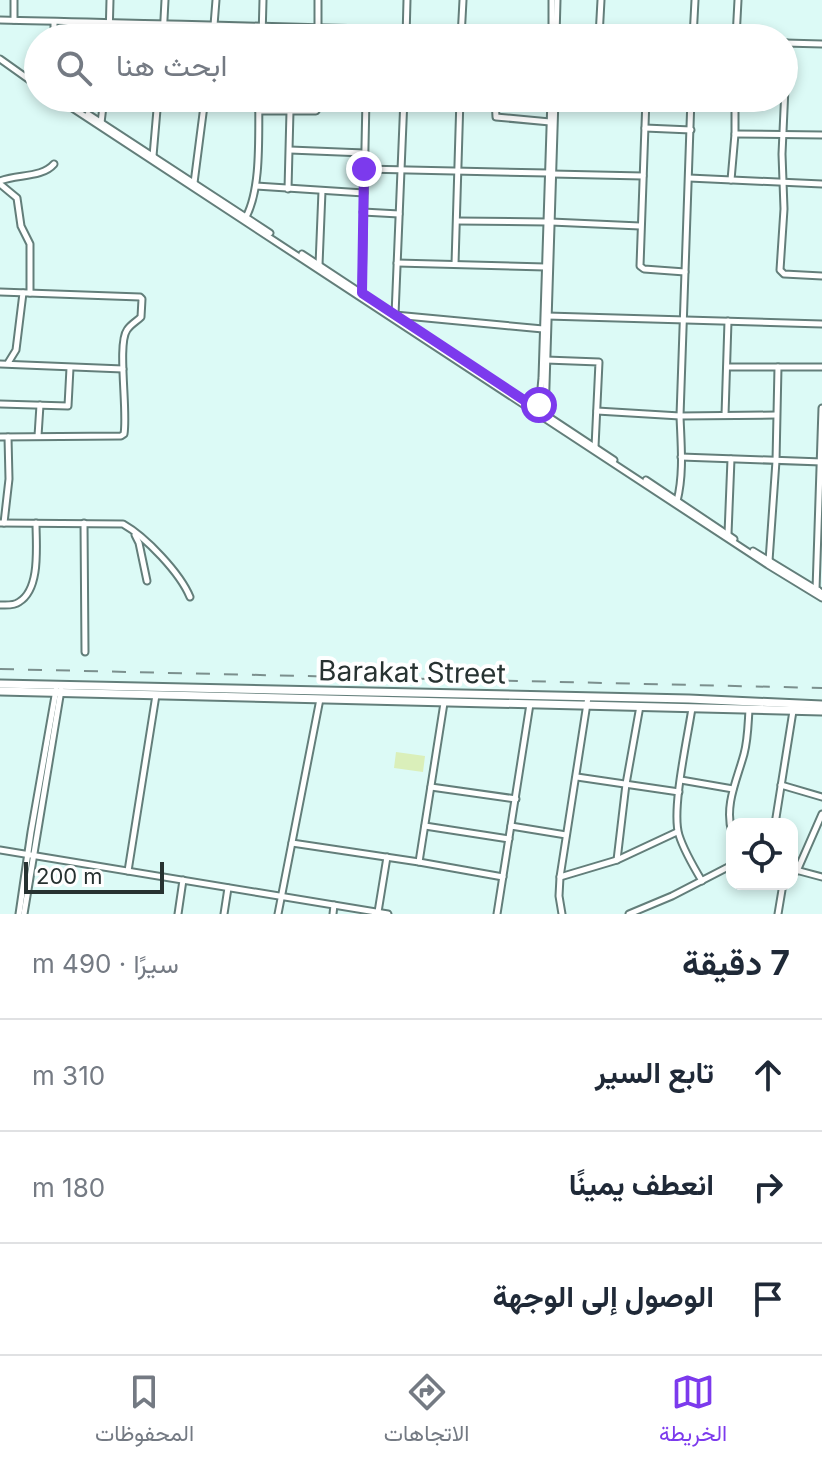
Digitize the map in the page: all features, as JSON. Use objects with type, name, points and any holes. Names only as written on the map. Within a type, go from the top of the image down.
[{"type":"main road","name":"Barakat Street","points":[[0,684],[156,695],[444,703],[689,699],[822,708]]},
{"type":"main road","name":"Barakat Street","points":[[0,691],[59,689],[588,701],[640,706],[793,711],[822,708]]},
{"type":"street","points":[[14,0],[14,20]]},
{"type":"street","points":[[110,0],[110,23]]},
{"type":"street","points":[[0,20],[164,24],[165,0]]},
{"type":"street","points":[[214,24],[216,0]]},
{"type":"street","points":[[262,24],[263,0]]},
{"type":"street","points":[[318,0],[318,24]]},
{"type":"street","points":[[406,24],[407,0]]},
{"type":"street","points":[[462,24],[463,0]]},
{"type":"street","points":[[554,0],[554,24]]},
{"type":"street","points":[[600,24],[601,0]]},
{"type":"street","points":[[694,24],[695,0]]},
{"type":"street","points":[[737,24],[738,0]]},
{"type":"street","points":[[798,43],[822,44]]},
{"type":"street","points":[[0,58],[24,74]]},
{"type":"street","points":[[79,112],[728,535],[821,592]]},
{"type":"street","points":[[84,112],[362,293],[768,565],[821,592]]},
{"type":"street","points":[[101,123],[102,112]]},
{"type":"street","points":[[153,156],[157,112]]},
{"type":"street","points":[[194,183],[203,112]]},
{"type":"street","points":[[246,217],[253,204],[256,186],[259,112]]},
{"type":"street","points":[[288,189],[290,112]]},
{"type":"street","points":[[362,293],[365,112]]},
{"type":"street","points":[[395,315],[403,112]]},
{"type":"street","points":[[455,264],[460,112]]},
{"type":"street","points":[[496,112],[496,117],[550,122]]},
{"type":"street","points":[[550,174],[551,112]]},
{"type":"street","points":[[542,414],[552,112]]},
{"type":"street","points":[[646,112],[641,268],[685,272]]},
{"type":"street","points":[[677,501],[681,457],[691,112]]},
{"type":"street","points":[[731,180],[735,112]]},
{"type":"street","points":[[784,112],[781,273],[822,276]]},
{"type":"street","points":[[645,128],[691,130]]},
{"type":"street","points":[[735,134],[822,135]]},
{"type":"street","points":[[290,150],[364,153]]},
{"type":"street","points":[[4,364],[16,350],[26,293],[30,244],[21,226],[17,198],[0,182],[14,176],[45,171],[54,164]]},
{"type":"street","points":[[364,169],[643,176]]},
{"type":"street","points":[[689,178],[822,184]]},
{"type":"street","points":[[256,186],[364,193]]},
{"type":"street","points":[[319,265],[322,191]]},
{"type":"street","points":[[363,212],[399,214]]},
{"type":"street","points":[[457,221],[640,226]]},
{"type":"street","points":[[542,414],[549,222]]},
{"type":"street","points":[[397,263],[545,267]]},
{"type":"street","points":[[0,292],[142,298],[141,317],[125,332],[124,434],[0,437]]},
{"type":"street","points":[[395,315],[543,329]]},
{"type":"street","points":[[545,316],[822,324]]},
{"type":"street","points":[[725,415],[728,321]]},
{"type":"street","points":[[546,360],[599,362],[595,447]]},
{"type":"street","points":[[4,364],[123,369]]},
{"type":"street","points":[[727,367],[822,367]]},
{"type":"street","points":[[769,561],[778,367]]},
{"type":"street","points":[[0,404],[68,406],[70,368]]},
{"type":"street","points":[[38,436],[40,405]]},
{"type":"street","points":[[821,592],[822,408]]},
{"type":"street","points":[[597,411],[680,416],[776,415]]},
{"type":"street","points":[[8,437],[9,479],[2,523],[123,524],[160,554],[190,597]]},
{"type":"street","points":[[681,457],[822,462]]},
{"type":"street","points":[[728,535],[731,459]]},
{"type":"street","points":[[0,605],[17,604],[33,584],[36,523]]},
{"type":"street","points":[[84,523],[85,652]]},
{"type":"street","points":[[132,530],[139,543],[147,581]]},
{"type":"street","points":[[22,914],[59,689]]},
{"type":"street","points":[[128,871],[156,695]]},
{"type":"street","points":[[278,914],[320,699]]},
{"type":"street","points":[[562,914],[560,877],[588,701]]},
{"type":"street","points":[[419,862],[444,703]]},
{"type":"street","points":[[497,914],[530,703]]},
{"type":"street","points":[[617,860],[640,706]]},
{"type":"street","points":[[692,708],[679,792],[677,832],[702,881]]},
{"type":"street","points":[[730,818],[733,789],[747,742],[749,710]]},
{"type":"street","points":[[776,818],[793,711]]},
{"type":"street","points":[[577,777],[679,792]]},
{"type":"street","points":[[681,780],[733,789]]},
{"type":"street","points":[[781,785],[822,797]]},
{"type":"street","points":[[431,787],[516,799]]},
{"type":"street","points":[[798,862],[822,814]]},
{"type":"street","points":[[425,826],[509,839]]},
{"type":"street","points":[[511,826],[566,835]]},
{"type":"street","points":[[560,877],[617,860],[677,832]]},
{"type":"street","points":[[292,843],[503,877]]},
{"type":"street","points":[[0,850],[388,914]]},
{"type":"street","points":[[378,912],[387,857]]},
{"type":"street","points":[[629,914],[640,912],[726,868]]},
{"type":"street","points":[[798,871],[822,877]]},
{"type":"street","points":[[178,914],[183,880]]},
{"type":"street","points":[[224,914],[228,888]]},
{"type":"street","points":[[778,914],[782,890]]},
{"type":"street","points":[[333,914],[334,905]]},
{"type":"green space","points":[[396,752],[425,756],[423,772],[394,768]]},
{"type":"railway","points":[[0,669],[822,688]]},
{"type":"route","points":[[364,169],[362,293],[539,410],[539,405]]}]
